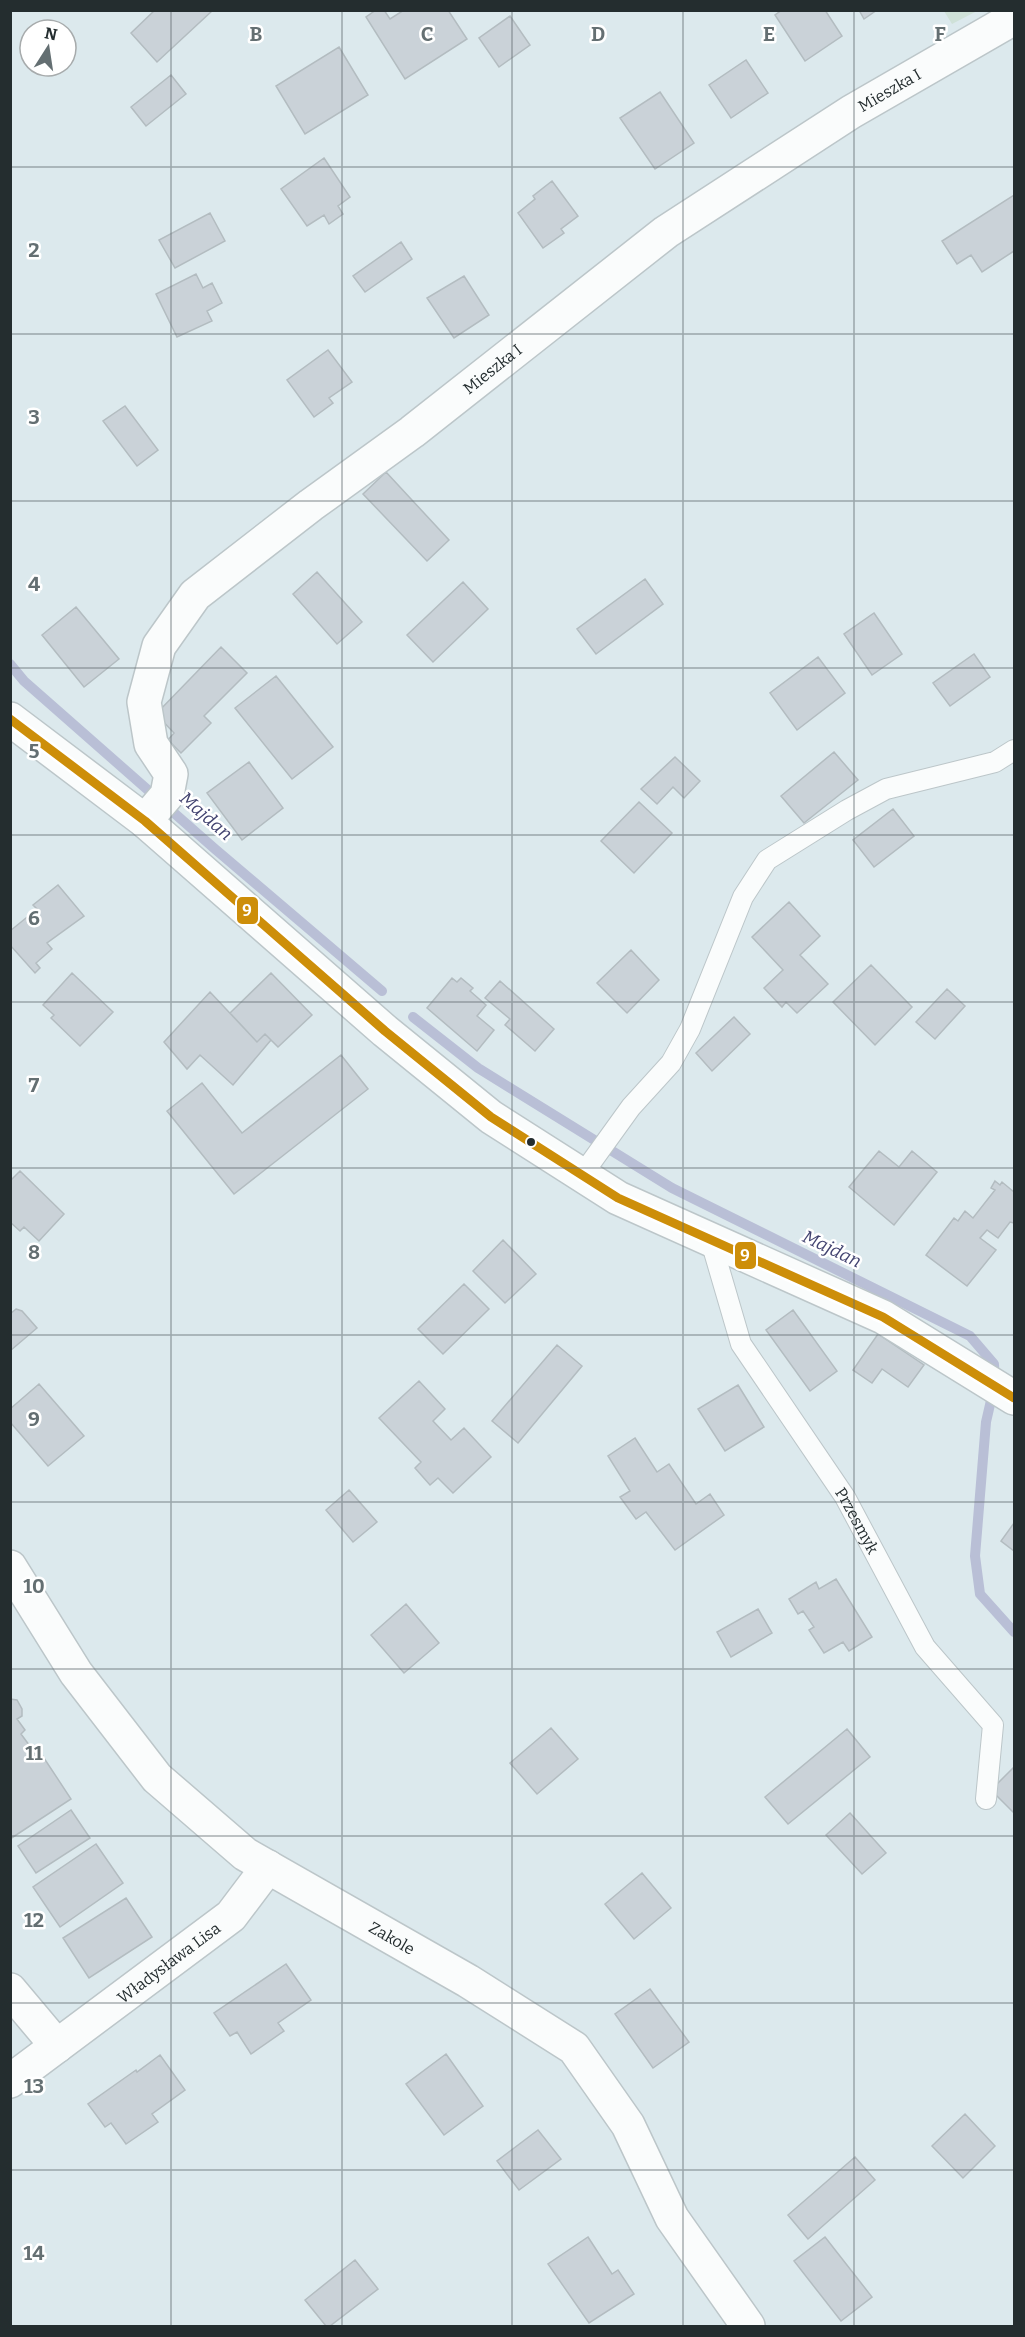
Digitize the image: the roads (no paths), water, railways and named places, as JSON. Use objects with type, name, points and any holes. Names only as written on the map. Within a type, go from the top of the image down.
[{"type":"street","name":"Mieszka I","points":[[155,810],[171,774],[151,744],[144,702],[159,646],[195,595],[310,505],[412,432],[666,232],[851,112],[1014,18]]},
{"type":"street","points":[[10,719],[155,810],[394,1038],[491,1117],[595,1157],[618,1198],[883,1317],[1011,1396]]},
{"type":"street","name":"Zakole","points":[[10,1567],[76,1673],[157,1778],[245,1854],[468,1981],[574,2048],[628,2125],[672,2218],[748,2326]]},
{"type":"street","name":"Władysława Lisa","points":[[10,2081],[231,1916],[268,1867]]},
{"type":"street","points":[[10,1990],[57,2046]]},
{"type":"lane","points":[[595,1157],[631,1107],[671,1063],[690,1029],[743,897],[767,860],[847,810],[886,789],[995,762],[1014,750]]},
{"type":"lane","name":"Przesmyk","points":[[710,1238],[741,1344],[845,1497],[926,1647],[993,1725],[986,1799]]},
{"type":"waterway","name":"Majdan","points":[[10,664],[24,681],[215,849],[382,991]]},
{"type":"waterway","name":"Majdan","points":[[413,1017],[478,1068],[672,1188],[970,1336],[994,1364],[995,1383],[986,1422],[975,1556],[980,1594],[1014,1632]]}]
